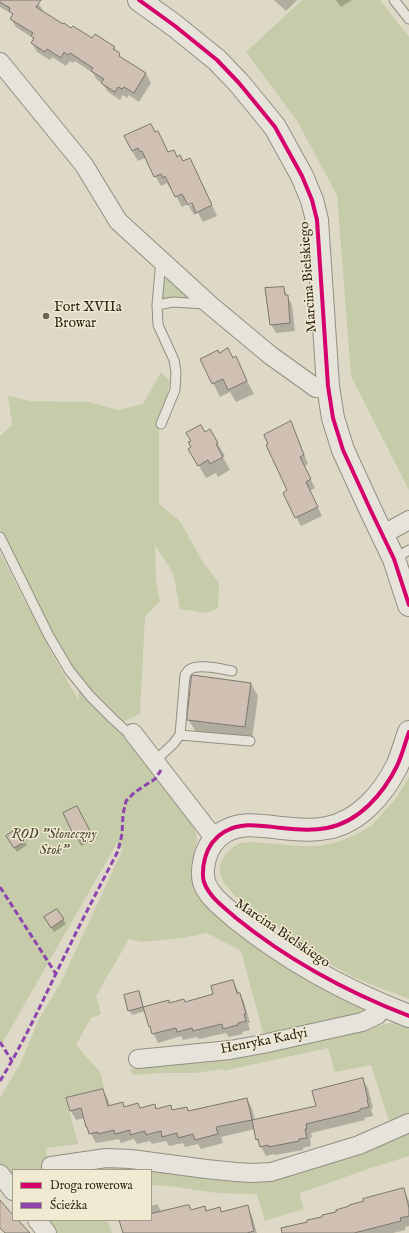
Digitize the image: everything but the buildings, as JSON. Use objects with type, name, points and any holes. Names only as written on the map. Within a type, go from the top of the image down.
[{"type":"street","name":"Marcina Bielskiego","points":[[139,0],[175,26],[217,60],[239,83],[274,127],[302,176],[312,200],[317,220],[328,386],[333,418],[343,450],[382,535],[402,554],[409,605]]},
{"type":"street","points":[[0,62],[84,165],[118,221],[210,305],[270,355],[316,388],[328,386]]},
{"type":"street","points":[[382,535],[409,520]]},
{"type":"street","points":[[132,732],[215,839]]},
{"type":"street","name":"Marcina Bielskiego","points":[[409,732],[397,765],[390,779],[372,802],[353,818],[342,825],[317,830],[252,825],[242,825],[232,828],[215,839],[210,845],[206,853],[203,872],[204,883],[211,894],[223,907],[246,926],[291,956],[350,990],[409,1016]]},
{"type":"street","name":"Henryka Kadyi","points":[[138,1059],[230,1050],[263,1044],[362,1022],[377,1015],[384,1006]]},
{"type":"street","points":[[51,1166],[106,1158],[131,1159],[252,1173],[271,1172],[359,1145],[409,1123]]},
{"type":"street","points":[[0,1174],[12,1190]]},
{"type":"street","points":[[38,1221],[47,1233]]},
{"type":"lane","points":[[394,0],[409,18]]},
{"type":"lane","points":[[161,260],[156,305],[158,325],[174,360],[176,372],[175,390],[161,424]]},
{"type":"lane","points":[[156,305],[174,302],[210,305]]},
{"type":"lane","points":[[0,538],[69,670],[90,696],[113,719],[126,731],[132,732]]},
{"type":"lane","points":[[154,762],[173,744],[180,735],[185,675],[188,670],[195,667],[204,666],[232,671]]},
{"type":"lane","points":[[180,735],[250,741]]},
{"type":"green space","points":[[302,0],[380,0],[409,37],[409,490],[351,376],[337,195],[297,121],[246,52]]},
{"type":"green space","points":[[167,277],[194,298],[161,299],[162,283]]},
{"type":"green space","name":"ROD \"Słoneczny Stok\"","points":[[161,372],[170,382],[159,432],[159,504],[180,521],[201,559],[219,583],[218,608],[206,613],[180,609],[173,573],[155,545],[156,581],[160,601],[145,617],[140,714],[125,721],[119,730],[191,822],[196,832],[197,841],[192,868],[193,882],[198,894],[209,909],[254,945],[367,1009],[369,1013],[264,1036],[241,951],[207,933],[182,938],[142,942],[129,939],[96,996],[101,1014],[91,1018],[76,1045],[100,1072],[104,1088],[66,1098],[78,1144],[46,1148],[49,1169],[12,1169],[12,1181],[0,1164],[0,1098],[21,1062],[38,1021],[61,982],[123,849],[117,843],[0,1047],[0,553],[54,657],[79,701],[78,677],[49,626],[0,529],[0,436],[12,425],[8,396],[31,401],[89,402],[118,410],[143,404]]},
{"type":"green space","points":[[409,777],[409,999],[355,978],[322,960],[239,900],[223,882],[220,873],[220,864],[225,855],[233,847],[240,843],[253,842],[318,846],[337,842],[355,835],[372,825],[396,798]]},
{"type":"green space","points":[[395,1022],[409,1028],[409,1116],[390,1124],[371,1065],[335,1072],[328,1048],[223,1071],[223,1069],[195,1073],[132,1075],[130,1069],[241,1057]]},
{"type":"green space","points":[[409,1131],[409,1156],[300,1193],[303,1209],[265,1221],[257,1194],[217,1193],[152,1185],[152,1169],[73,1169],[119,1163],[236,1179]]},
{"type":"green space","points":[[44,1221],[107,1221],[112,1233],[55,1233]]},
{"type":"marked path","points":[[0,1081],[27,1032],[118,851],[122,834],[123,814],[126,801],[135,792],[155,779],[161,770]]},
{"type":"marked path","points":[[0,887],[56,974]]},
{"type":"marked path","points":[[0,1042],[12,1061]]},
{"type":"cycle path","points":[[139,0],[175,26],[217,60],[239,83],[275,127],[302,176],[312,200],[317,220],[328,386],[333,418],[343,450],[394,559],[409,605]]},
{"type":"cycle path","points":[[409,732],[399,762],[385,787],[360,813],[339,825],[321,829],[299,830],[260,825],[238,826],[224,832],[214,840],[208,850],[203,867],[204,882],[206,887],[218,902],[236,918],[276,948],[341,986],[409,1016]]},
{"type":"place","name":"Fort XVIIa Browar","points":[[46,316]]}]
